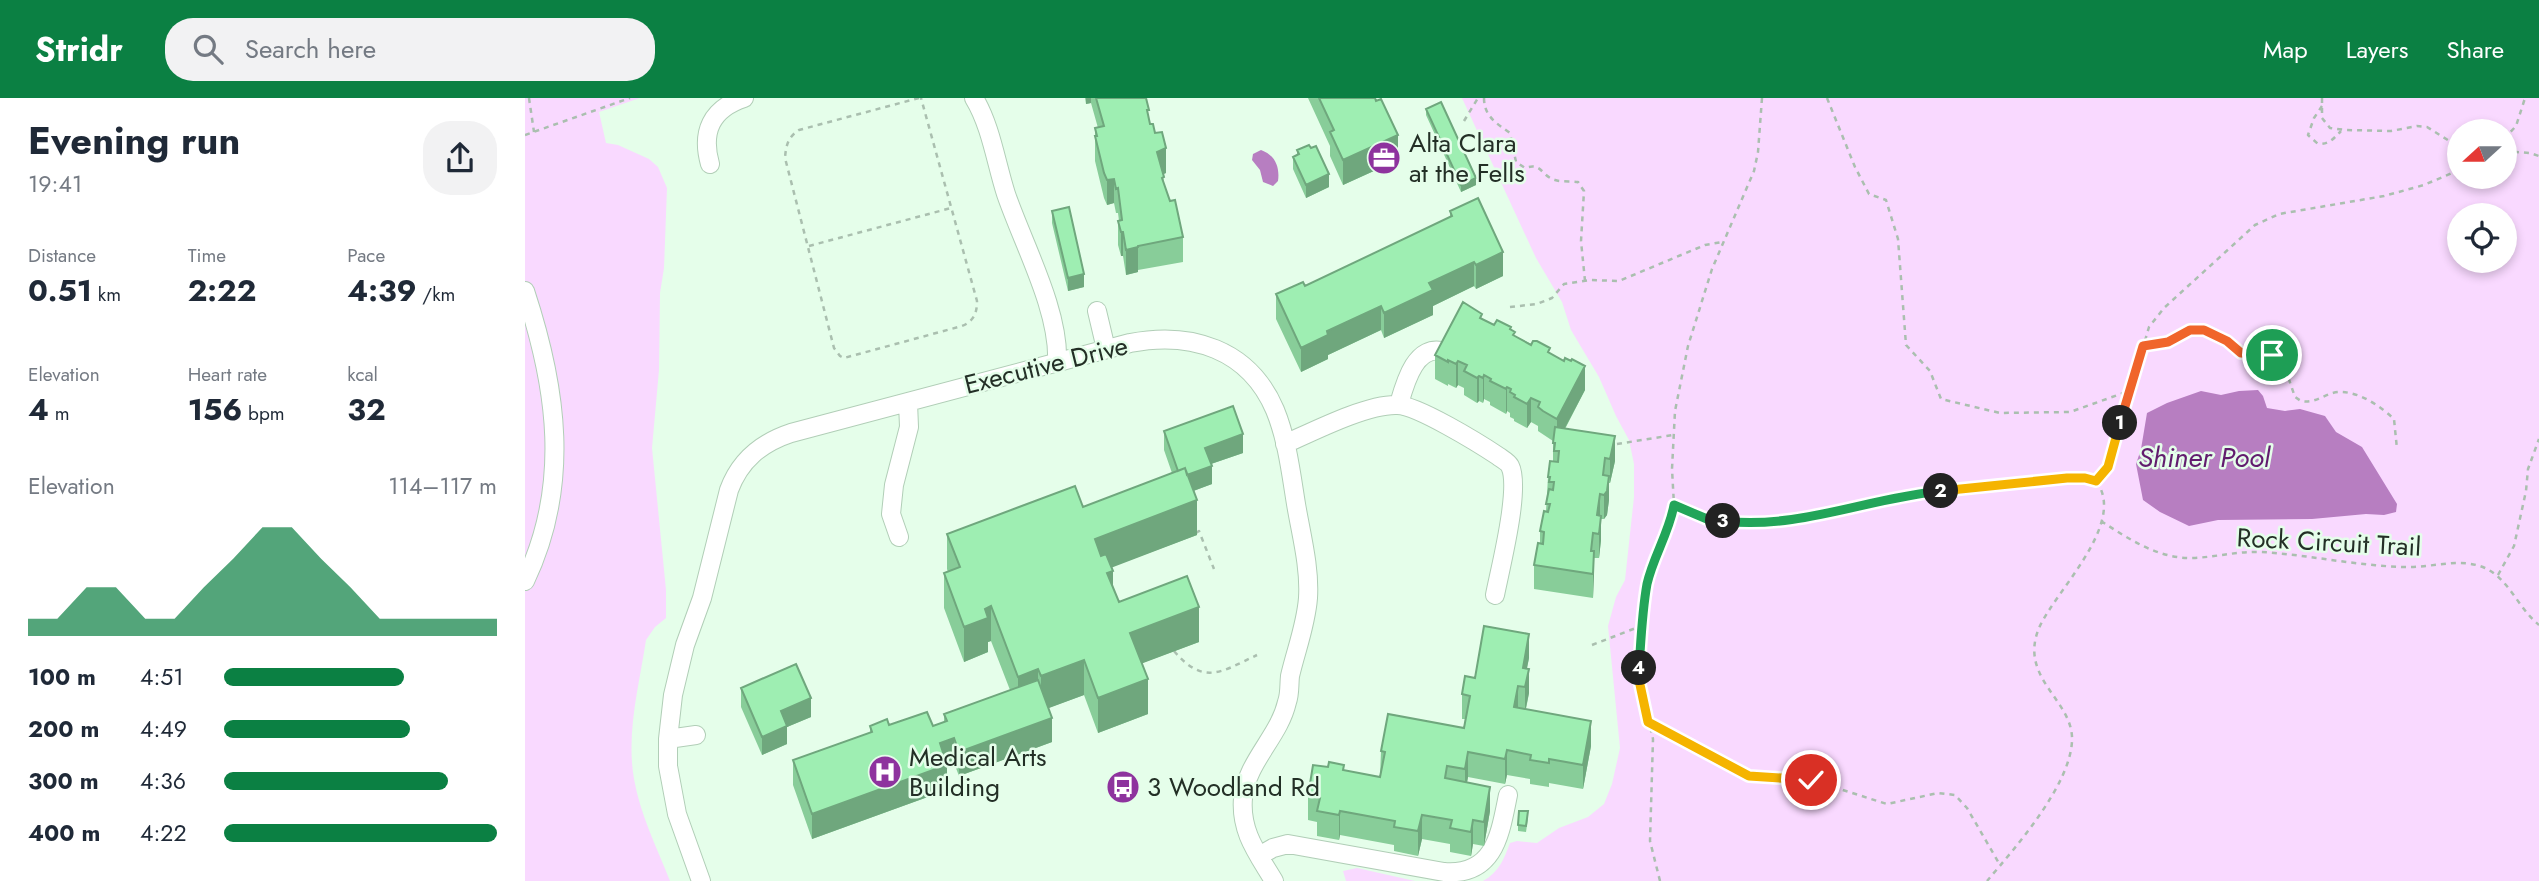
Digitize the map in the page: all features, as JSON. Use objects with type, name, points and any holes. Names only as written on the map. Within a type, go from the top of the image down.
[{"type":"street","points":[[710,164],[704,145],[712,123],[719,112],[732,102],[744,98]]},
{"type":"street","points":[[974,98],[1050,313],[1059,342],[1057,363]]},
{"type":"street","points":[[525,291],[547,366],[555,435],[549,509],[535,557],[525,580]]},
{"type":"street","points":[[1097,311],[1106,349]]},
{"type":"street","name":"Executive Drive","points":[[701,881],[677,814],[667,766],[668,739],[673,695],[685,645],[702,598],[729,490],[739,468],[759,447],[778,437],[973,383],[1013,375],[1106,349],[1169,337],[1205,344],[1230,356],[1256,379],[1275,409],[1285,444],[1307,570],[1308,599],[1300,647],[1290,676],[1288,701],[1283,715],[1252,768],[1244,792],[1244,821],[1249,838],[1274,881]]},
{"type":"street","points":[[1399,404],[1405,385],[1422,355],[1432,350],[1445,352]]},
{"type":"street","points":[[899,537],[891,514],[894,485],[909,427],[908,402]]},
{"type":"street","points":[[1285,444],[1333,422],[1380,407],[1399,404],[1480,444],[1510,465],[1514,479],[1512,507],[1495,596]]},
{"type":"street","points":[[668,739],[696,735]]},
{"type":"street","points":[[1259,856],[1288,844],[1444,872],[1462,872],[1481,863],[1493,850],[1508,795]]},
{"type":"path","points":[[529,98],[534,132]]},
{"type":"path","points":[[525,135],[630,98]]},
{"type":"path","points":[[920,98],[951,208],[977,301],[974,318],[962,326],[849,357],[840,356],[834,348],[785,158],[787,142],[791,135],[799,130],[920,98]]},
{"type":"path","points":[[1464,121],[1478,98]]},
{"type":"path","points":[[1484,98],[1484,109],[1491,119],[1510,133],[1515,162],[1525,168],[1533,165],[1541,168],[1556,181],[1578,183],[1584,191],[1581,241],[1585,281]]},
{"type":"path","points":[[1660,881],[1650,841],[1653,739],[1639,680],[1641,626],[1648,583],[1674,505],[1673,435],[1688,346],[1702,298],[1754,171],[1762,98]]},
{"type":"path","points":[[1827,98],[1854,167],[1869,194],[1886,200],[1898,239],[1906,345],[1930,371],[1941,399],[2000,413],[2070,412],[2129,391]]},
{"type":"path","points":[[2322,98],[2322,118],[2330,128],[2391,131],[2417,126],[2427,127],[2447,140]]},
{"type":"path","points":[[2517,123],[2525,98]]},
{"type":"path","points":[[2322,106],[2308,135],[2318,144],[2331,142],[2342,130]]},
{"type":"path","points":[[2517,152],[2539,156]]},
{"type":"path","points":[[2096,481],[2108,467],[2149,327],[2164,308],[2255,225],[2279,214],[2384,196],[2424,186],[2447,175]]},
{"type":"path","points":[[808,247],[951,208]]},
{"type":"path","points":[[1510,307],[1537,304],[1552,298],[1564,284],[1619,281],[1705,245],[1724,242]]},
{"type":"path","points":[[2143,346],[2168,342],[2190,330],[2204,330],[2227,341],[2241,353],[2272,355],[2283,362],[2295,397],[2301,401],[2319,400],[2337,392],[2366,400],[2385,411],[2394,419],[2397,449]]},
{"type":"path","points":[[1617,444],[1673,435]]},
{"type":"path","points":[[2539,439],[2528,469],[2514,546],[2498,575],[2524,611],[2539,625]]},
{"type":"path","points":[[1674,505],[1707,519],[1734,523],[1771,522],[1842,512],[1916,493],[2043,480],[2085,478],[2096,481],[2103,495],[2101,521],[2088,555],[2049,608],[2034,649],[2040,674],[2061,707],[2071,730],[2072,742],[2068,761],[2044,808],[1987,881]]},
{"type":"path","name":"Rock Circuit Trail","points":[[2101,521],[2145,549],[2192,558],[2230,552],[2263,552],[2406,567],[2470,564],[2498,575]]},
{"type":"path","points":[[1196,533],[1199,531],[1213,569]]},
{"type":"path","points":[[1592,645],[1641,626]]},
{"type":"path","points":[[1170,643],[1188,667],[1206,673],[1219,671],[1257,655]]},
{"type":"path","points":[[1648,722],[1749,776],[1811,780],[1887,804],[1938,793],[1955,795],[1967,807],[2000,865]]},
{"type":"shaded area","points":[[525,98],[640,98],[599,112],[606,143],[618,145],[649,159],[658,167],[667,188],[664,268],[660,293],[659,370],[652,448],[666,590],[666,618],[646,640],[634,710],[632,762],[640,805],[670,881],[525,881]]},
{"type":"shaded area","points":[[1462,98],[2539,98],[2539,881],[1483,881],[1497,869],[1510,843],[1537,843],[1559,828],[1588,817],[1604,804],[1612,784],[1620,748],[1608,626],[1616,597],[1625,580],[1634,497],[1634,464],[1629,440],[1599,377],[1571,330],[1562,302],[1536,258]]},
{"type":"shaded area","points":[[1357,868],[1415,881],[1346,881],[1343,871]]},
{"type":"water","points":[[1261,150],[1273,158],[1277,166],[1278,181],[1273,186],[1263,182],[1260,170],[1252,160],[1253,154]]},
{"type":"water","name":"Shiner Pool","points":[[2258,390],[2267,408],[2285,411],[2300,409],[2325,416],[2336,432],[2362,447],[2397,504],[2396,512],[2312,519],[2218,520],[2189,526],[2143,500],[2136,464],[2147,413],[2201,391],[2221,395]]},
{"type":"building","points":[[1096,98],[1146,98],[1150,124],[1153,124],[1155,133],[1162,132],[1166,148],[1157,152],[1164,177],[1162,178],[1170,201],[1175,200],[1183,237],[1126,250],[1118,221],[1122,220],[1118,188],[1116,189],[1114,179],[1107,180],[1095,136],[1095,128],[1104,126]]},
{"type":"building","points":[[1319,98],[1381,99],[1398,135],[1343,160],[1330,132],[1334,130]]},
{"type":"building","points":[[1441,102],[1476,178],[1461,185],[1426,109]]},
{"type":"building","points":[[1309,145],[1311,148],[1316,146],[1329,174],[1306,185],[1293,157],[1299,154],[1297,150]]},
{"type":"building","points":[[1478,198],[1503,252],[1429,283],[1433,290],[1384,313],[1381,306],[1327,331],[1328,335],[1301,348],[1276,294],[1303,282],[1305,286],[1452,216],[1450,211]]},
{"type":"building","points":[[1069,207],[1084,274],[1068,278],[1052,211]]},
{"type":"building","points":[[1463,302],[1482,314],[1480,318],[1494,325],[1497,320],[1511,327],[1515,332],[1513,335],[1531,345],[1533,341],[1537,341],[1550,348],[1548,352],[1564,361],[1565,358],[1571,361],[1572,359],[1585,366],[1557,419],[1538,407],[1540,402],[1531,398],[1527,404],[1514,397],[1511,389],[1490,381],[1491,379],[1484,375],[1483,378],[1477,378],[1464,371],[1467,365],[1458,361],[1456,364],[1448,362],[1435,355]]},
{"type":"building","points":[[1233,406],[1243,434],[1205,448],[1212,466],[1187,475],[1185,468],[1178,471],[1164,431]]},
{"type":"building","points":[[1555,427],[1615,436],[1610,459],[1605,458],[1603,475],[1609,476],[1607,491],[1604,495],[1600,494],[1597,515],[1601,516],[1599,534],[1593,533],[1593,574],[1534,565],[1538,543],[1543,544],[1544,532],[1540,531],[1544,511],[1548,512],[1550,504],[1546,504],[1549,489],[1553,490],[1554,482],[1549,482],[1548,477],[1550,461],[1558,462],[1559,451],[1554,451],[1553,443]]},
{"type":"building","points":[[1185,468],[1197,500],[1095,539],[1101,556],[1106,554],[1113,571],[1107,573],[1119,602],[1187,576],[1199,607],[1130,633],[1148,679],[1098,698],[1084,660],[1041,676],[1038,669],[1018,677],[991,606],[985,609],[988,618],[964,627],[944,573],[960,567],[947,534],[1075,486],[1083,507]]},
{"type":"building","points":[[1484,626],[1529,634],[1523,668],[1529,669],[1525,687],[1518,686],[1514,707],[1591,721],[1583,765],[1549,759],[1549,763],[1530,760],[1531,755],[1507,750],[1505,759],[1468,752],[1465,769],[1447,766],[1445,778],[1490,787],[1484,822],[1473,820],[1471,832],[1450,828],[1452,820],[1422,815],[1418,831],[1394,827],[1395,821],[1340,811],[1339,815],[1317,811],[1320,798],[1308,796],[1313,765],[1328,767],[1329,762],[1344,765],[1343,770],[1380,777],[1385,752],[1381,751],[1388,714],[1464,728],[1470,696],[1462,694],[1465,676],[1475,678]]},
{"type":"building","points":[[796,664],[811,698],[781,711],[787,726],[762,737],[741,688]]},
{"type":"building","points":[[1038,680],[1052,718],[959,752],[954,738],[940,743],[947,765],[812,814],[793,760],[872,732],[870,726],[887,719],[889,725],[927,712],[933,726],[947,721],[944,714]]},
{"type":"building","points":[[1519,811],[1528,811],[1526,826],[1518,825]]},
{"type":"place","name":"Alta Clara at the Fells","points":[[1384,158]]},
{"type":"place","name":"Medical Arts Building","points":[[885,772]]},
{"type":"place","name":"3 Woodland Rd","points":[[1123,787]]},
{"type":"route","points":[[1811,780],[1749,776],[1648,722],[1639,680],[1641,626],[1648,583],[1674,505],[1707,519],[1734,523],[1771,522],[1842,512],[1916,493],[2019,481],[2085,478],[2096,481],[2108,467],[2143,346],[2168,342],[2190,330],[2204,330],[2227,341],[2241,353],[2272,355]]}]
